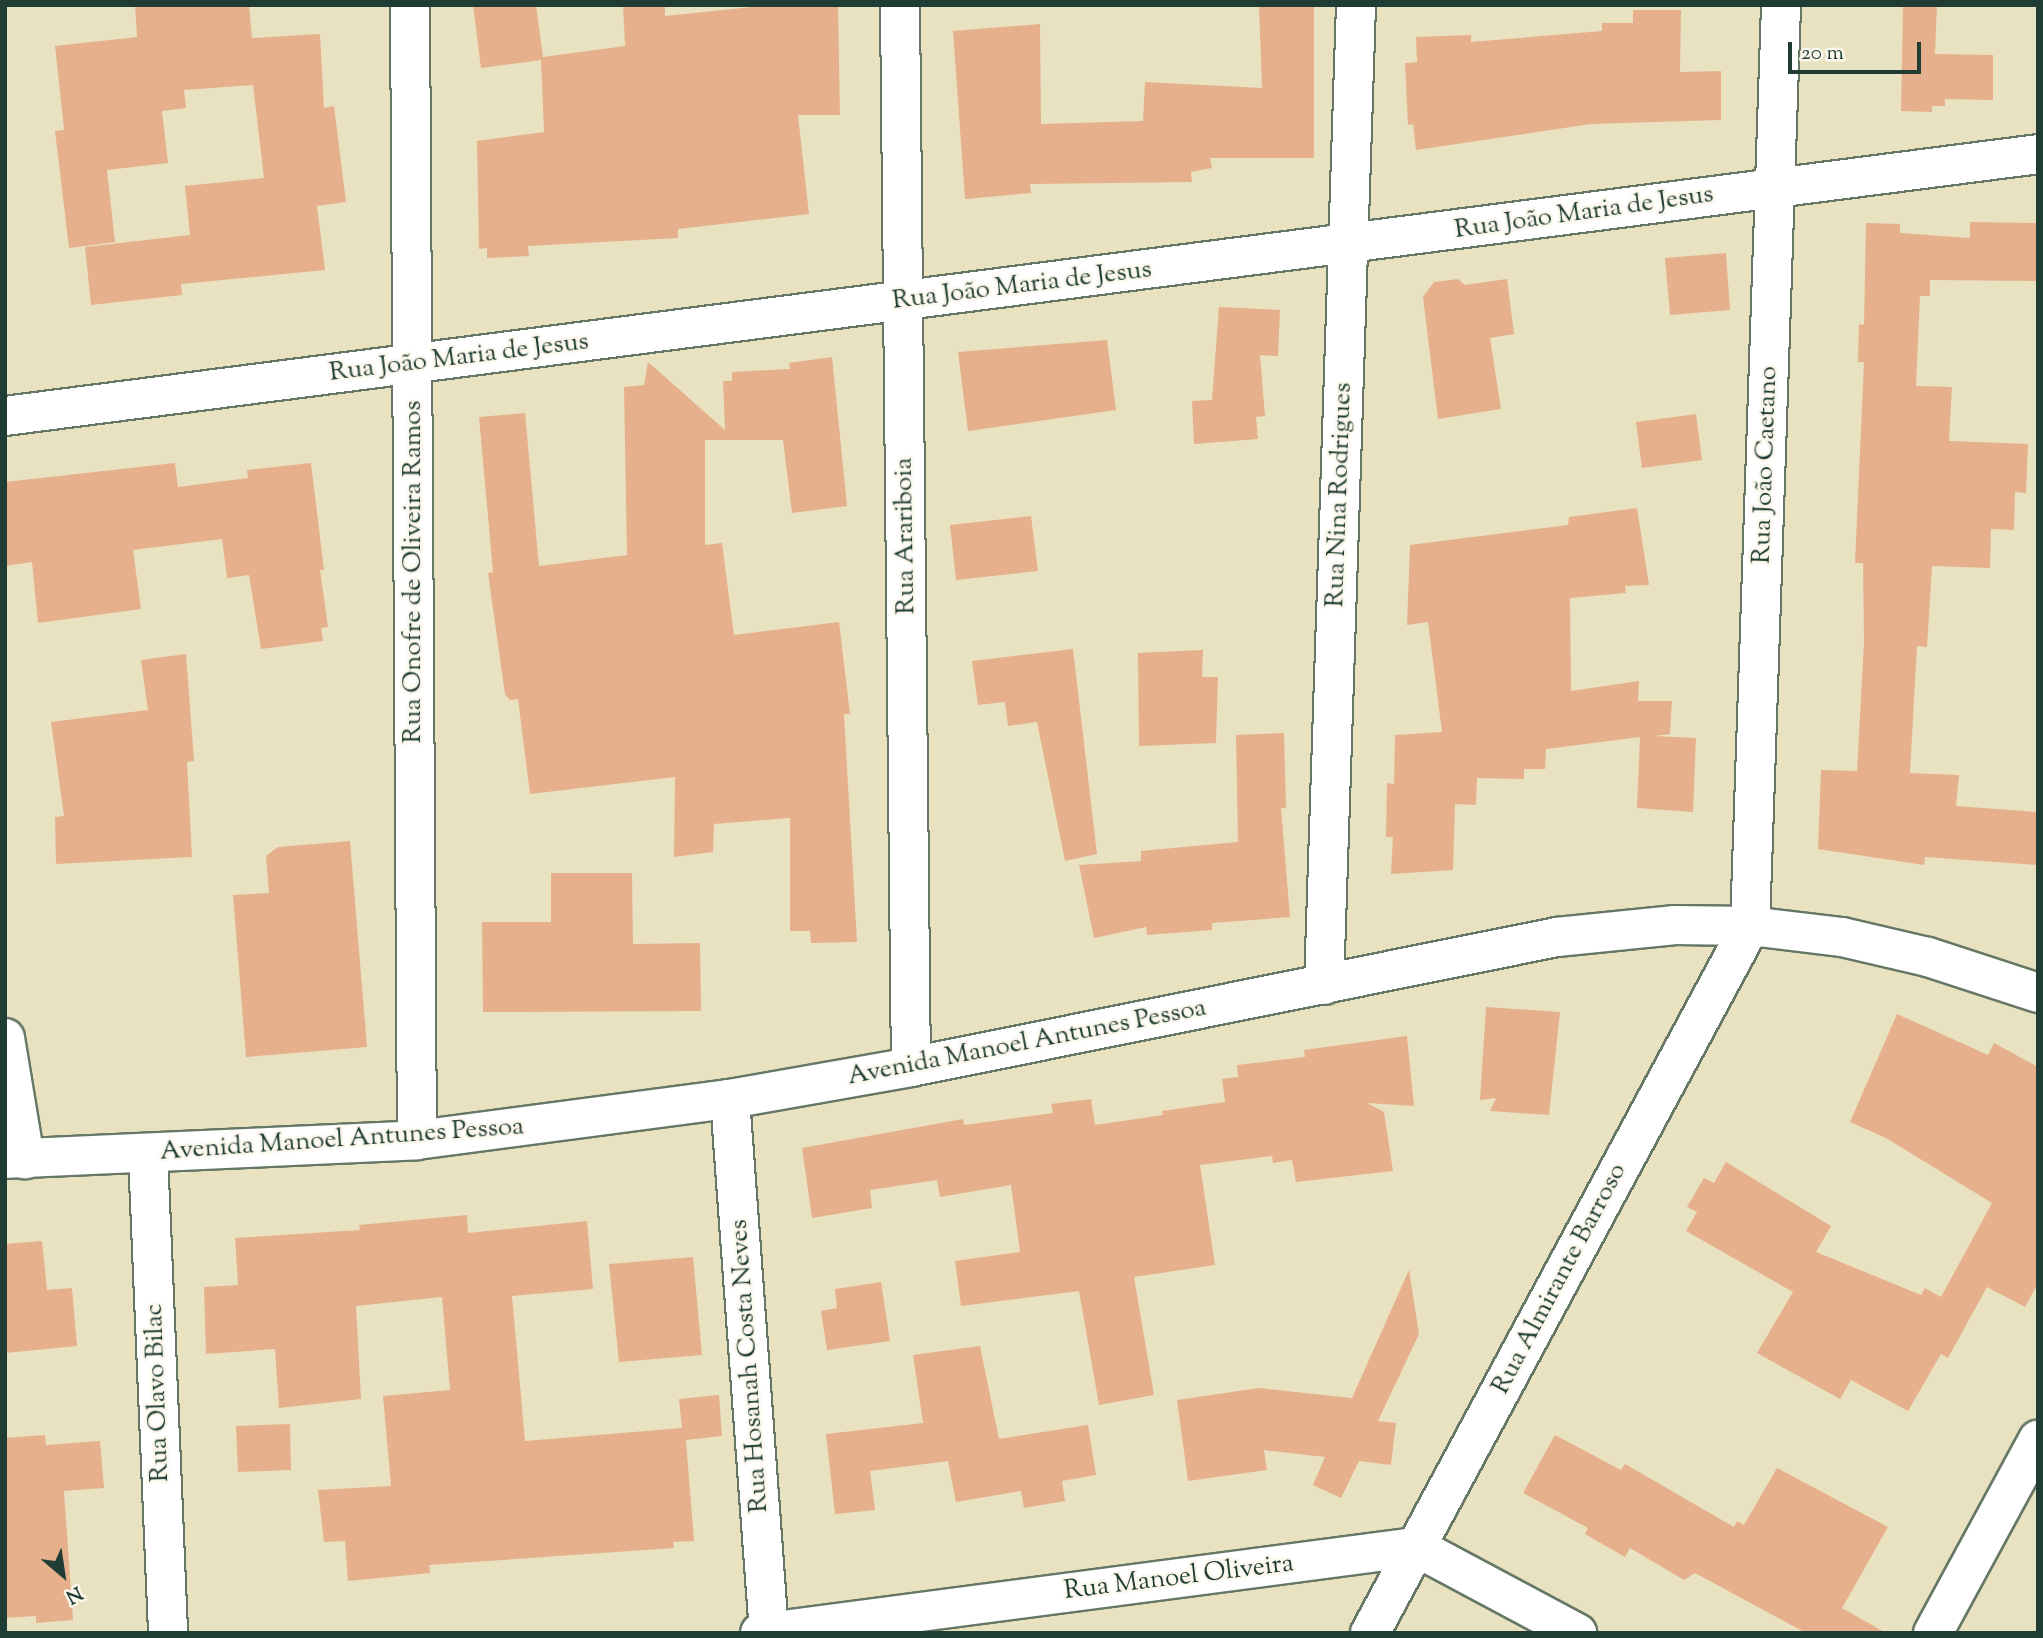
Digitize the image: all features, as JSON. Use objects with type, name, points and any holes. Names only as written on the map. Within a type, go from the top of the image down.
[{"type":"street","name":"Rua Onofre de Oliveira Ramos","points":[[410,5],[417,1140]]},
{"type":"street","name":"Rua Arariboia","points":[[900,5],[911,1068]]},
{"type":"street","name":"Rua Nina Rodrigues","points":[[1324,985],[1356,5]]},
{"type":"street","name":"Rua João Caetano","points":[[1750,926],[1781,5]]},
{"type":"street","name":"Rua João Maria de Jesus","points":[[5,416],[2038,155]]},
{"type":"street","name":"Avenida Manoel Antunes Pessoa","points":[[15,1159],[417,1140],[730,1099],[911,1068],[1557,937],[1675,925],[1750,926],[1854,940],[2038,993]]},
{"type":"street","name":"Rua Almirante Barroso","points":[[1370,1633],[1750,926]]},
{"type":"street","points":[[5,1038],[15,1159]]},
{"type":"street","name":"Rua Hosanah Costa Neves","points":[[730,1099],[766,1632]]},
{"type":"street","name":"Rua Olavo Bilac","points":[[148,1154],[168,1633]]},
{"type":"street","points":[[1933,1633],[2038,1440]]},
{"type":"street","name":"Rua Manoel Oliveira","points":[[766,1632],[1416,1547]]},
{"type":"street","points":[[1416,1547],[1577,1633]]},
{"type":"building","points":[[135,5],[249,5],[252,38],[320,34],[324,108],[334,106],[346,202],[317,206],[325,270],[181,284],[182,295],[91,305],[85,247],[190,235],[185,186],[264,178],[253,85],[184,90],[186,108],[162,111],[168,163],[107,170],[115,242],[69,248],[55,131],[64,130],[55,46],[137,37]]},
{"type":"building","points":[[473,5],[536,5],[543,57],[625,46],[623,5],[665,5],[665,16],[771,5],[838,5],[840,115],[798,115],[809,214],[678,229],[678,238],[528,246],[529,256],[487,258],[487,248],[479,249],[477,141],[544,132],[541,60],[481,68]]},
{"type":"building","points":[[1259,5],[1314,5],[1314,158],[1210,158],[1212,168],[1191,172],[1192,182],[1030,184],[1031,193],[965,199],[953,31],[1040,24],[1041,124],[1143,121],[1145,82],[1262,88]]},
{"type":"building","points":[[1903,5],[1937,5],[1935,54],[1993,55],[1993,100],[1945,99],[1945,106],[1932,106],[1932,112],[1901,111]]},
{"type":"building","points":[[1633,10],[1681,10],[1680,72],[1721,71],[1721,120],[1591,124],[1416,150],[1413,124],[1408,125],[1405,63],[1417,62],[1416,37],[1471,35],[1471,42],[1602,31],[1602,23],[1633,23]]},
{"type":"building","points":[[1970,222],[2038,223],[2038,281],[1930,280],[1930,296],[1920,296],[1916,386],[1952,387],[1949,441],[2028,444],[2026,493],[2015,492],[2014,530],[1991,529],[1990,568],[1932,566],[1927,647],[1917,646],[1910,773],[1959,775],[1956,806],[2038,812],[2038,865],[1925,857],[1924,865],[1818,849],[1821,770],[1857,771],[1864,642],[1863,563],[1855,563],[1864,362],[1858,362],[1859,324],[1864,325],[1866,223],[1900,224],[1900,233],[1970,238]]},
{"type":"building","points":[[1726,253],[1730,310],[1670,315],[1665,258]]},
{"type":"building","points":[[1458,279],[1465,285],[1507,279],[1514,334],[1490,338],[1501,409],[1438,419],[1423,297],[1434,282]]},
{"type":"building","points":[[1219,307],[1280,310],[1278,356],[1260,355],[1265,416],[1256,417],[1258,439],[1194,444],[1192,401],[1212,400]]},
{"type":"building","points":[[1107,340],[1116,410],[968,431],[958,352]]},
{"type":"building","points":[[832,357],[847,506],[792,513],[783,440],[705,440],[705,545],[722,543],[734,635],[839,622],[850,714],[844,714],[857,942],[811,943],[810,931],[790,931],[790,818],[714,824],[713,852],[674,857],[675,777],[530,794],[518,699],[510,700],[505,694],[488,573],[493,572],[479,417],[525,413],[539,566],[627,555],[624,387],[644,385],[648,362],[725,430],[723,381],[732,381],[732,372],[790,369],[789,363]]},
{"type":"building","points":[[1696,414],[1702,460],[1642,468],[1636,422]]},
{"type":"building","points":[[175,463],[178,487],[248,478],[247,470],[311,463],[328,627],[321,628],[323,641],[261,649],[249,575],[227,578],[222,539],[133,550],[141,609],[38,623],[32,562],[5,566],[5,482]]},
{"type":"building","points":[[1637,508],[1649,585],[1625,586],[1626,593],[1570,598],[1571,691],[1639,681],[1638,701],[1672,701],[1670,734],[1655,736],[1696,738],[1693,812],[1637,808],[1640,737],[1546,749],[1545,769],[1524,769],[1524,779],[1477,778],[1476,805],[1455,804],[1453,870],[1391,874],[1393,837],[1386,837],[1387,783],[1394,784],[1395,735],[1442,732],[1428,622],[1407,625],[1410,545],[1568,525],[1569,517]]},
{"type":"building","points":[[1031,516],[1038,571],[956,580],[950,525]]},
{"type":"building","points":[[1073,649],[1097,854],[1065,861],[1037,722],[1008,726],[1005,702],[978,705],[972,661]]},
{"type":"building","points":[[1203,650],[1202,677],[1218,677],[1216,743],[1139,746],[1138,653]]},
{"type":"building","points":[[186,654],[194,761],[187,762],[192,857],[56,864],[55,817],[64,816],[51,722],[148,710],[141,660]]},
{"type":"building","points":[[1284,733],[1286,808],[1281,808],[1290,917],[1212,923],[1212,930],[1147,935],[1146,927],[1094,938],[1079,865],[1141,861],[1141,851],[1238,842],[1236,735]]},
{"type":"building","points":[[350,841],[367,1047],[246,1057],[233,895],[269,893],[266,856],[278,847]]},
{"type":"building","points":[[551,873],[632,873],[633,944],[700,943],[701,1011],[483,1012],[482,922],[551,922]]},
{"type":"building","points":[[1486,1007],[1560,1012],[1549,1115],[1490,1111],[1496,1098],[1480,1100]]},
{"type":"building","points":[[1897,1014],[1988,1055],[1994,1043],[2038,1067],[2038,1283],[2025,1307],[1987,1287],[1948,1358],[1941,1354],[1908,1411],[1851,1380],[1840,1399],[1757,1353],[1793,1292],[1686,1231],[1697,1212],[1687,1207],[1704,1178],[1714,1183],[1726,1162],[1831,1226],[1816,1252],[1921,1295],[1925,1288],[1941,1297],[1992,1203],[1886,1138],[1850,1122]]},
{"type":"building","points":[[1407,1036],[1414,1106],[1367,1103],[1384,1112],[1393,1171],[1296,1182],[1292,1160],[1273,1163],[1272,1156],[1200,1165],[1215,1265],[1134,1277],[1154,1395],[1099,1405],[1079,1291],[961,1306],[955,1261],[1020,1252],[1011,1185],[940,1197],[937,1180],[870,1190],[872,1208],[812,1218],[802,1148],[963,1119],[964,1125],[1053,1113],[1051,1104],[1091,1099],[1095,1125],[1163,1115],[1162,1111],[1225,1102],[1222,1079],[1238,1077],[1237,1065],[1305,1057],[1304,1050]]},
{"type":"building","points":[[467,1215],[468,1233],[587,1221],[593,1289],[512,1296],[525,1441],[682,1428],[679,1399],[719,1395],[722,1436],[686,1440],[694,1541],[673,1542],[674,1548],[429,1565],[430,1573],[348,1581],[345,1541],[324,1542],[318,1490],[391,1486],[383,1396],[450,1390],[442,1297],[356,1306],[361,1399],[279,1408],[275,1349],[206,1354],[204,1287],[238,1285],[235,1238],[360,1230],[359,1225]]},
{"type":"building","points":[[42,1241],[47,1290],[72,1288],[77,1346],[5,1353],[5,1244]]},
{"type":"building","points":[[693,1257],[702,1355],[619,1362],[609,1264]]},
{"type":"building","points":[[1409,1270],[1419,1334],[1378,1421],[1396,1423],[1391,1465],[1359,1461],[1341,1498],[1313,1485],[1325,1457],[1264,1450],[1267,1470],[1188,1481],[1177,1400],[1259,1388],[1352,1398]]},
{"type":"building","points":[[881,1282],[890,1341],[827,1350],[821,1311],[837,1308],[835,1289]]},
{"type":"building","points":[[980,1346],[999,1439],[1088,1425],[1096,1475],[1062,1481],[1065,1501],[1024,1508],[1021,1491],[956,1502],[948,1461],[870,1471],[875,1510],[835,1514],[826,1434],[923,1423],[913,1355]]},
{"type":"building","points":[[290,1424],[291,1470],[238,1472],[236,1426]]},
{"type":"building","points":[[45,1435],[46,1445],[100,1441],[104,1488],[64,1491],[73,1620],[36,1623],[36,1616],[5,1618],[5,1438]]},
{"type":"building","points":[[1555,1435],[1621,1470],[1625,1464],[1734,1527],[1737,1521],[1744,1525],[1777,1468],[1888,1527],[1842,1608],[1886,1633],[1806,1633],[1695,1573],[1684,1580],[1630,1548],[1625,1557],[1585,1534],[1588,1528],[1523,1493]]}]
